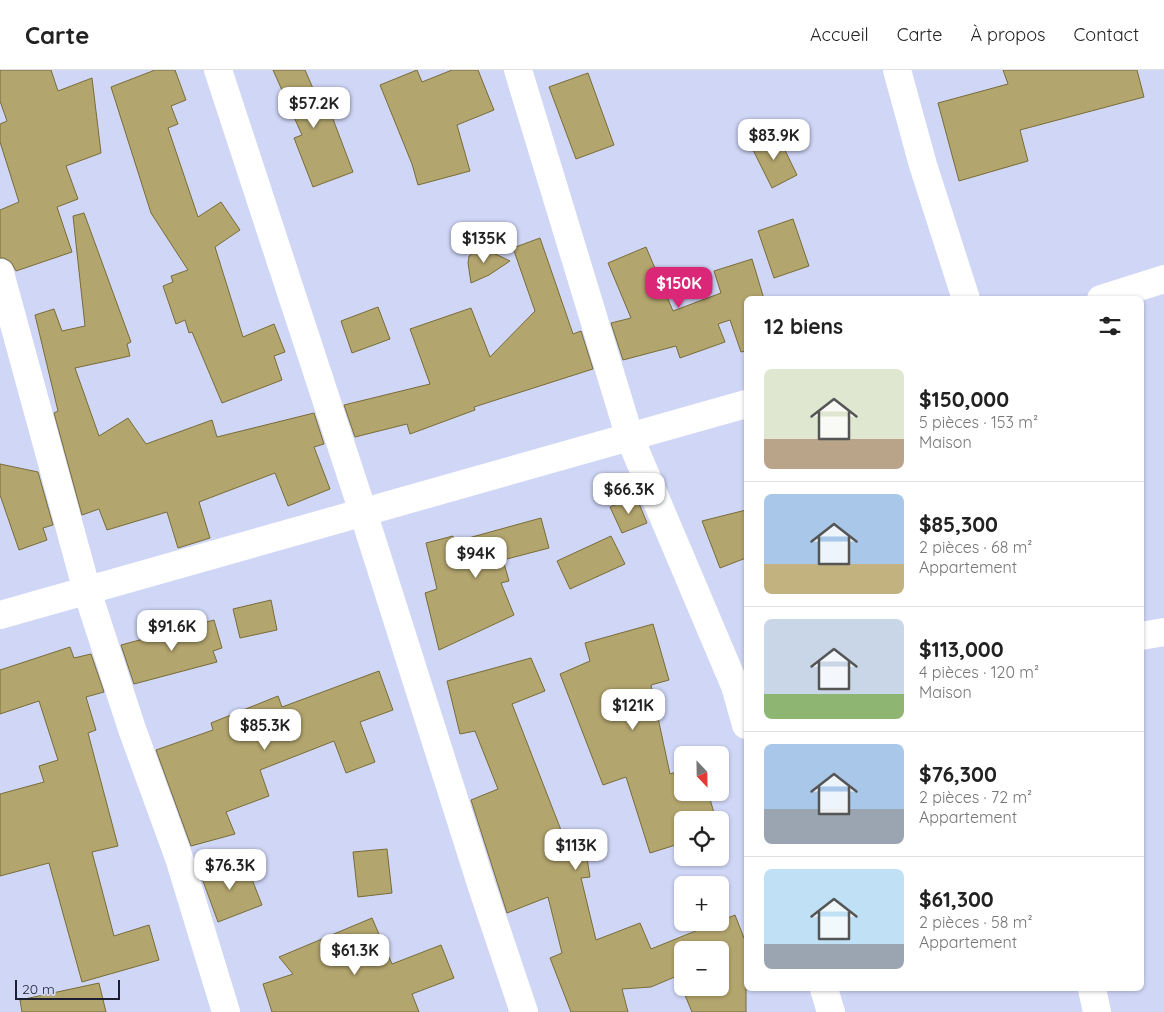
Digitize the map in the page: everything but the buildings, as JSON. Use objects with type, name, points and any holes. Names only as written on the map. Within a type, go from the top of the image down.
[{"type":"street","points":[[218,70],[363,512],[482,888],[524,1012]]},
{"type":"street","points":[[518,70],[630,438],[741,685],[744,708]]},
{"type":"street","points":[[897,70],[923,164],[965,296]]},
{"type":"street","points":[[0,273],[87,591],[132,728],[179,858],[226,1012]]},
{"type":"street","points":[[1110,296],[1164,279]]},
{"type":"street","points":[[0,615],[744,405]]},
{"type":"street","points":[[1144,635],[1164,632]]},
{"type":"street","points":[[825,991],[831,1012]]},
{"type":"street","points":[[1092,991],[1097,1012]]}]
